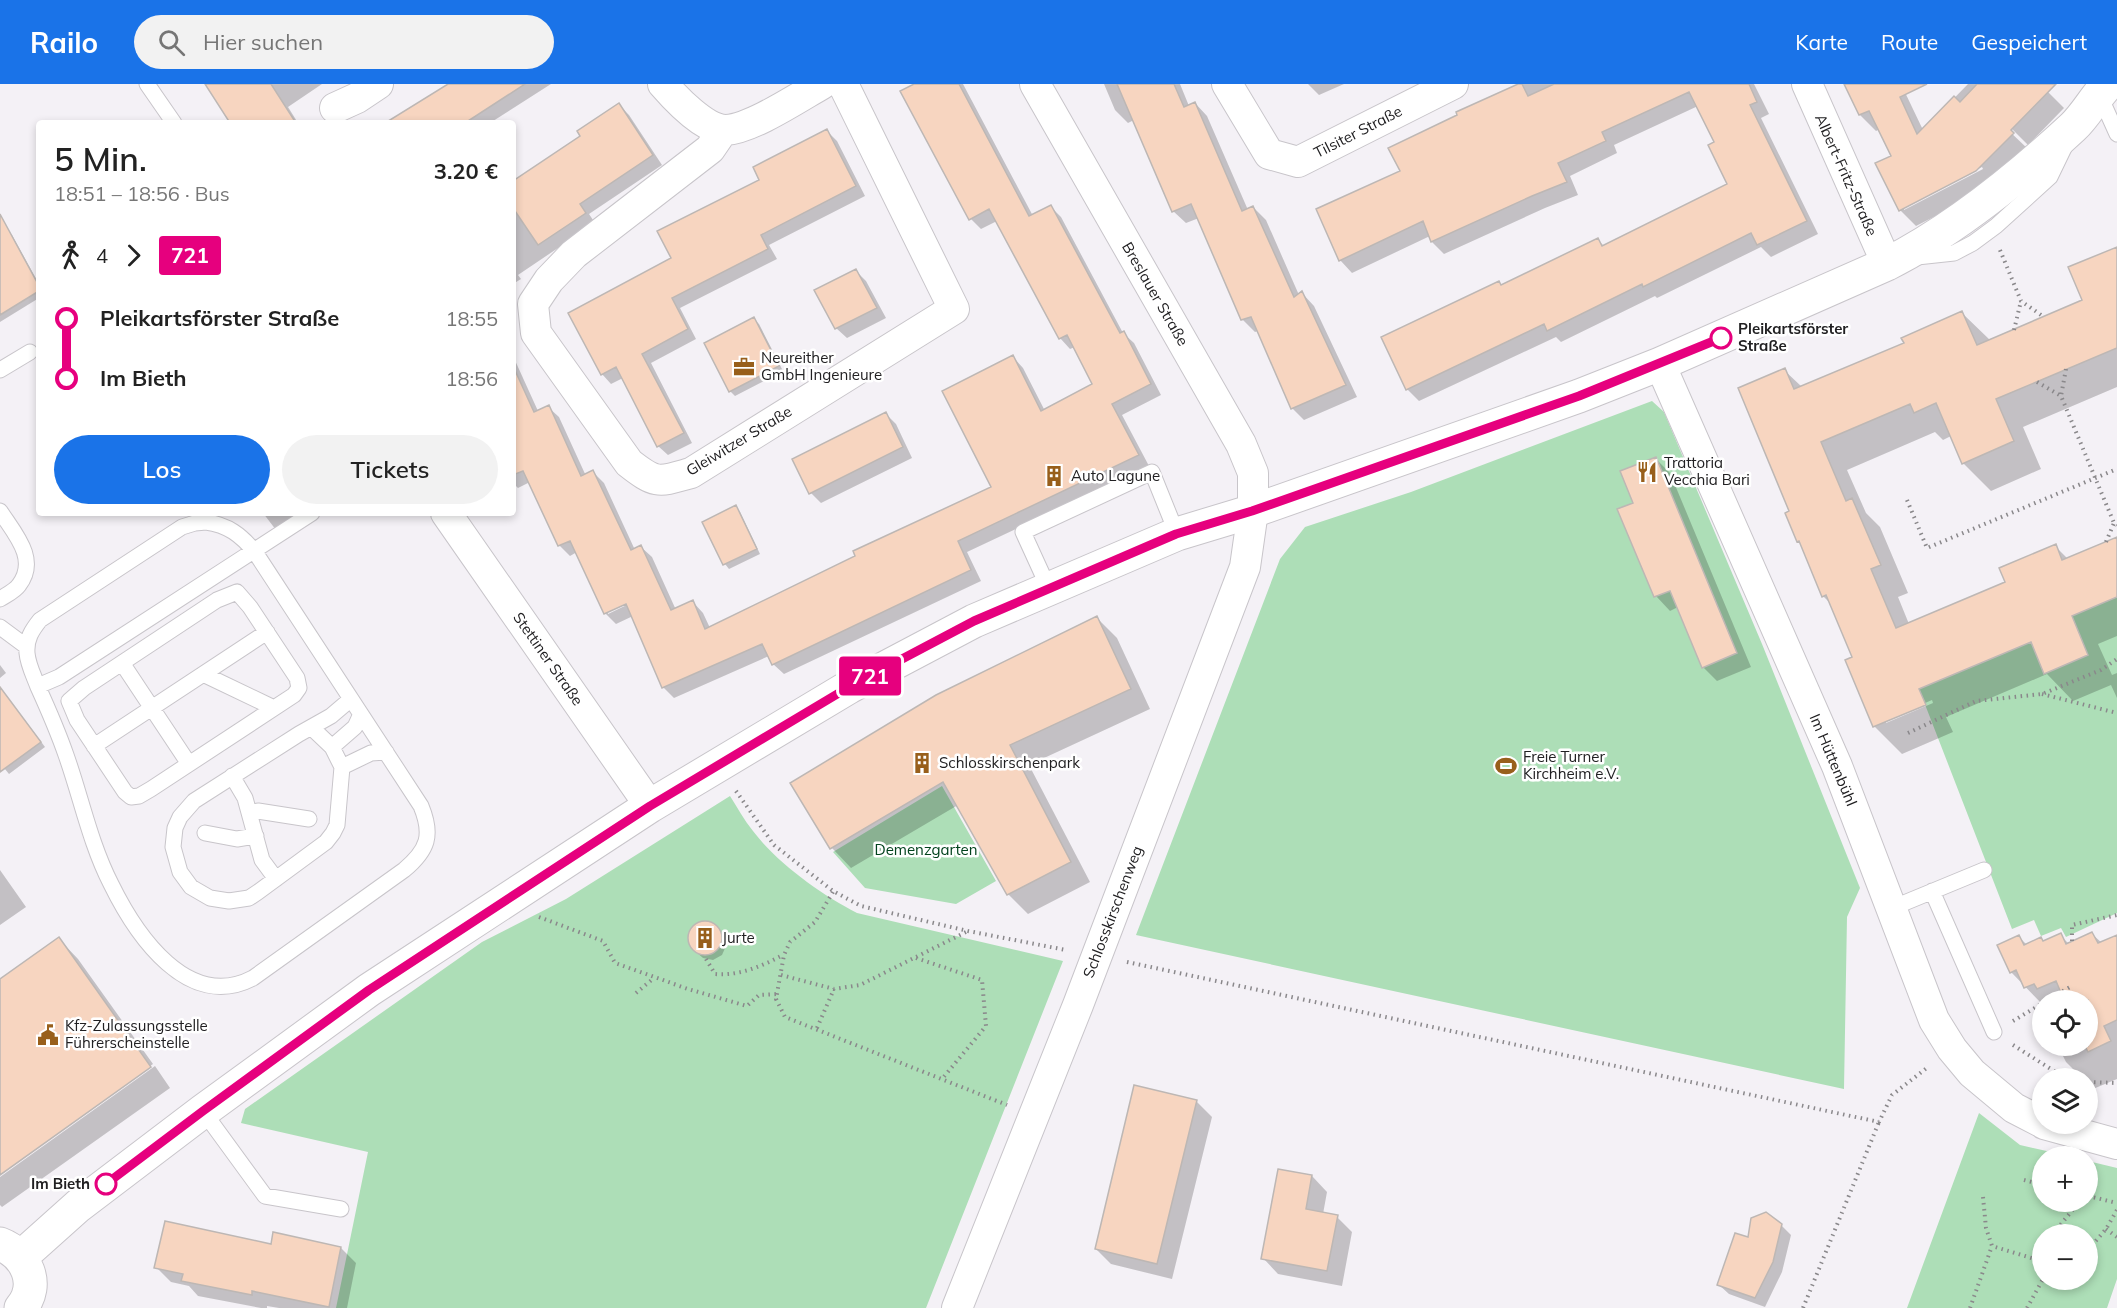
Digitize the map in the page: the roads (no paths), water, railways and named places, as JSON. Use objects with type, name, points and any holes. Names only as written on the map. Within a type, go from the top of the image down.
[{"type":"street","points":[[335,108],[357,98],[378,84]]},
{"type":"street","points":[[663,84],[698,119],[723,130],[738,128],[756,120],[822,84]]},
{"type":"street","name":"Gleiwitzer Straße","points":[[723,130],[710,149],[574,254],[549,279],[533,304],[536,333],[629,463],[647,477],[662,481],[691,473],[954,309],[843,84]]},
{"type":"street","name":"Breslauer Straße","points":[[1035,84],[1241,444],[1253,472],[1252,511]]},
{"type":"street","name":"Tilsiter Straße","points":[[1227,84],[1269,153],[1298,162],[1453,84]]},
{"type":"street","name":"Albert-Fritz-Straße","points":[[1806,84],[1895,261]]},
{"type":"street","points":[[30,1306],[29,1274],[10,1250],[78,1206],[369,990],[650,806],[849,687],[974,621],[1176,534],[1252,511],[1579,396],[1660,364],[1895,261],[1985,202],[2075,125],[2103,89]]},
{"type":"street","name":"Im Hüttenbühl","points":[[1660,364],[1832,756],[1934,1020],[1952,1049],[1972,1073],[2014,1108],[2032,1117]]},
{"type":"street","name":"Schlosskirschenweg","points":[[957,1308],[1245,567],[1252,511]]},
{"type":"street","name":"Stettiner Straße","points":[[448,516],[650,806]]},
{"type":"street","name":"Im Hüttenbühl","points":[[2076,1134],[2117,1144]]},
{"type":"lane","points":[[147,84],[172,120]]},
{"type":"lane","points":[[2103,89],[2117,134]]},
{"type":"lane","points":[[0,370],[30,352]]},
{"type":"lane","points":[[1049,589],[1023,532],[1152,472],[1176,534]]},
{"type":"lane","points":[[0,511],[25,550],[27,569],[19,586],[0,599]]},
{"type":"lane","points":[[38,686],[59,677],[308,516]]},
{"type":"lane","points":[[206,522],[224,526],[242,537],[255,552],[421,806],[427,819],[426,840],[417,859],[242,984],[228,987],[211,986],[188,978],[168,963],[143,936],[121,903],[100,859],[66,755],[30,669],[27,647],[32,629],[40,620],[188,525],[206,522]]},
{"type":"lane","points":[[237,592],[267,632],[297,678],[299,688],[294,695],[139,796],[131,797],[125,792],[77,720],[69,701],[84,688],[218,600],[237,592]]},
{"type":"lane","points":[[0,627],[27,647]]},
{"type":"lane","points":[[94,746],[267,632]]},
{"type":"lane","points":[[122,663],[189,764]]},
{"type":"lane","points":[[203,674],[274,708]]},
{"type":"lane","points":[[312,728],[332,747],[342,768],[339,815],[333,833],[326,842],[249,897],[229,901],[219,900],[201,894],[191,887],[180,872],[173,847],[175,828],[180,817],[194,801],[331,716],[351,699]]},
{"type":"lane","points":[[332,747],[355,728],[362,714]]},
{"type":"lane","points":[[342,768],[371,753],[386,752]]},
{"type":"lane","points":[[232,776],[245,798],[262,860],[276,879]]},
{"type":"lane","points":[[250,813],[258,811],[309,819]]},
{"type":"lane","points":[[205,833],[237,839],[256,836]]},
{"type":"lane","points":[[1892,908],[1984,870]]},
{"type":"lane","points":[[1932,891],[1994,1032]]},
{"type":"lane","points":[[203,1111],[265,1196],[341,1209]]},
{"type":"place","name":"Pleikartsförster Straße","points":[[1721,338]]},
{"type":"place","name":"Neureither GmbH Ingenieure","points":[[744,367]]},
{"type":"place","name":"Trattoria Vecchia Bari","points":[[1647,472]]},
{"type":"place","name":"Auto Lagune","points":[[1054,476]]},
{"type":"place","name":"Schlosskirschenpark","points":[[922,763]]},
{"type":"place","name":"Freie Turner Kirchheim e.V.","points":[[1506,766]]},
{"type":"place","name":"Jurte","points":[[705,938]]},
{"type":"place","name":"Kfz-Zulassungsstelle Führerscheinstelle","points":[[48,1035]]},
{"type":"place","name":"Im Bieth","points":[[106,1184]]},
{"type":"park label","name":"Demenzgarten","points":[[926,850]]}]
